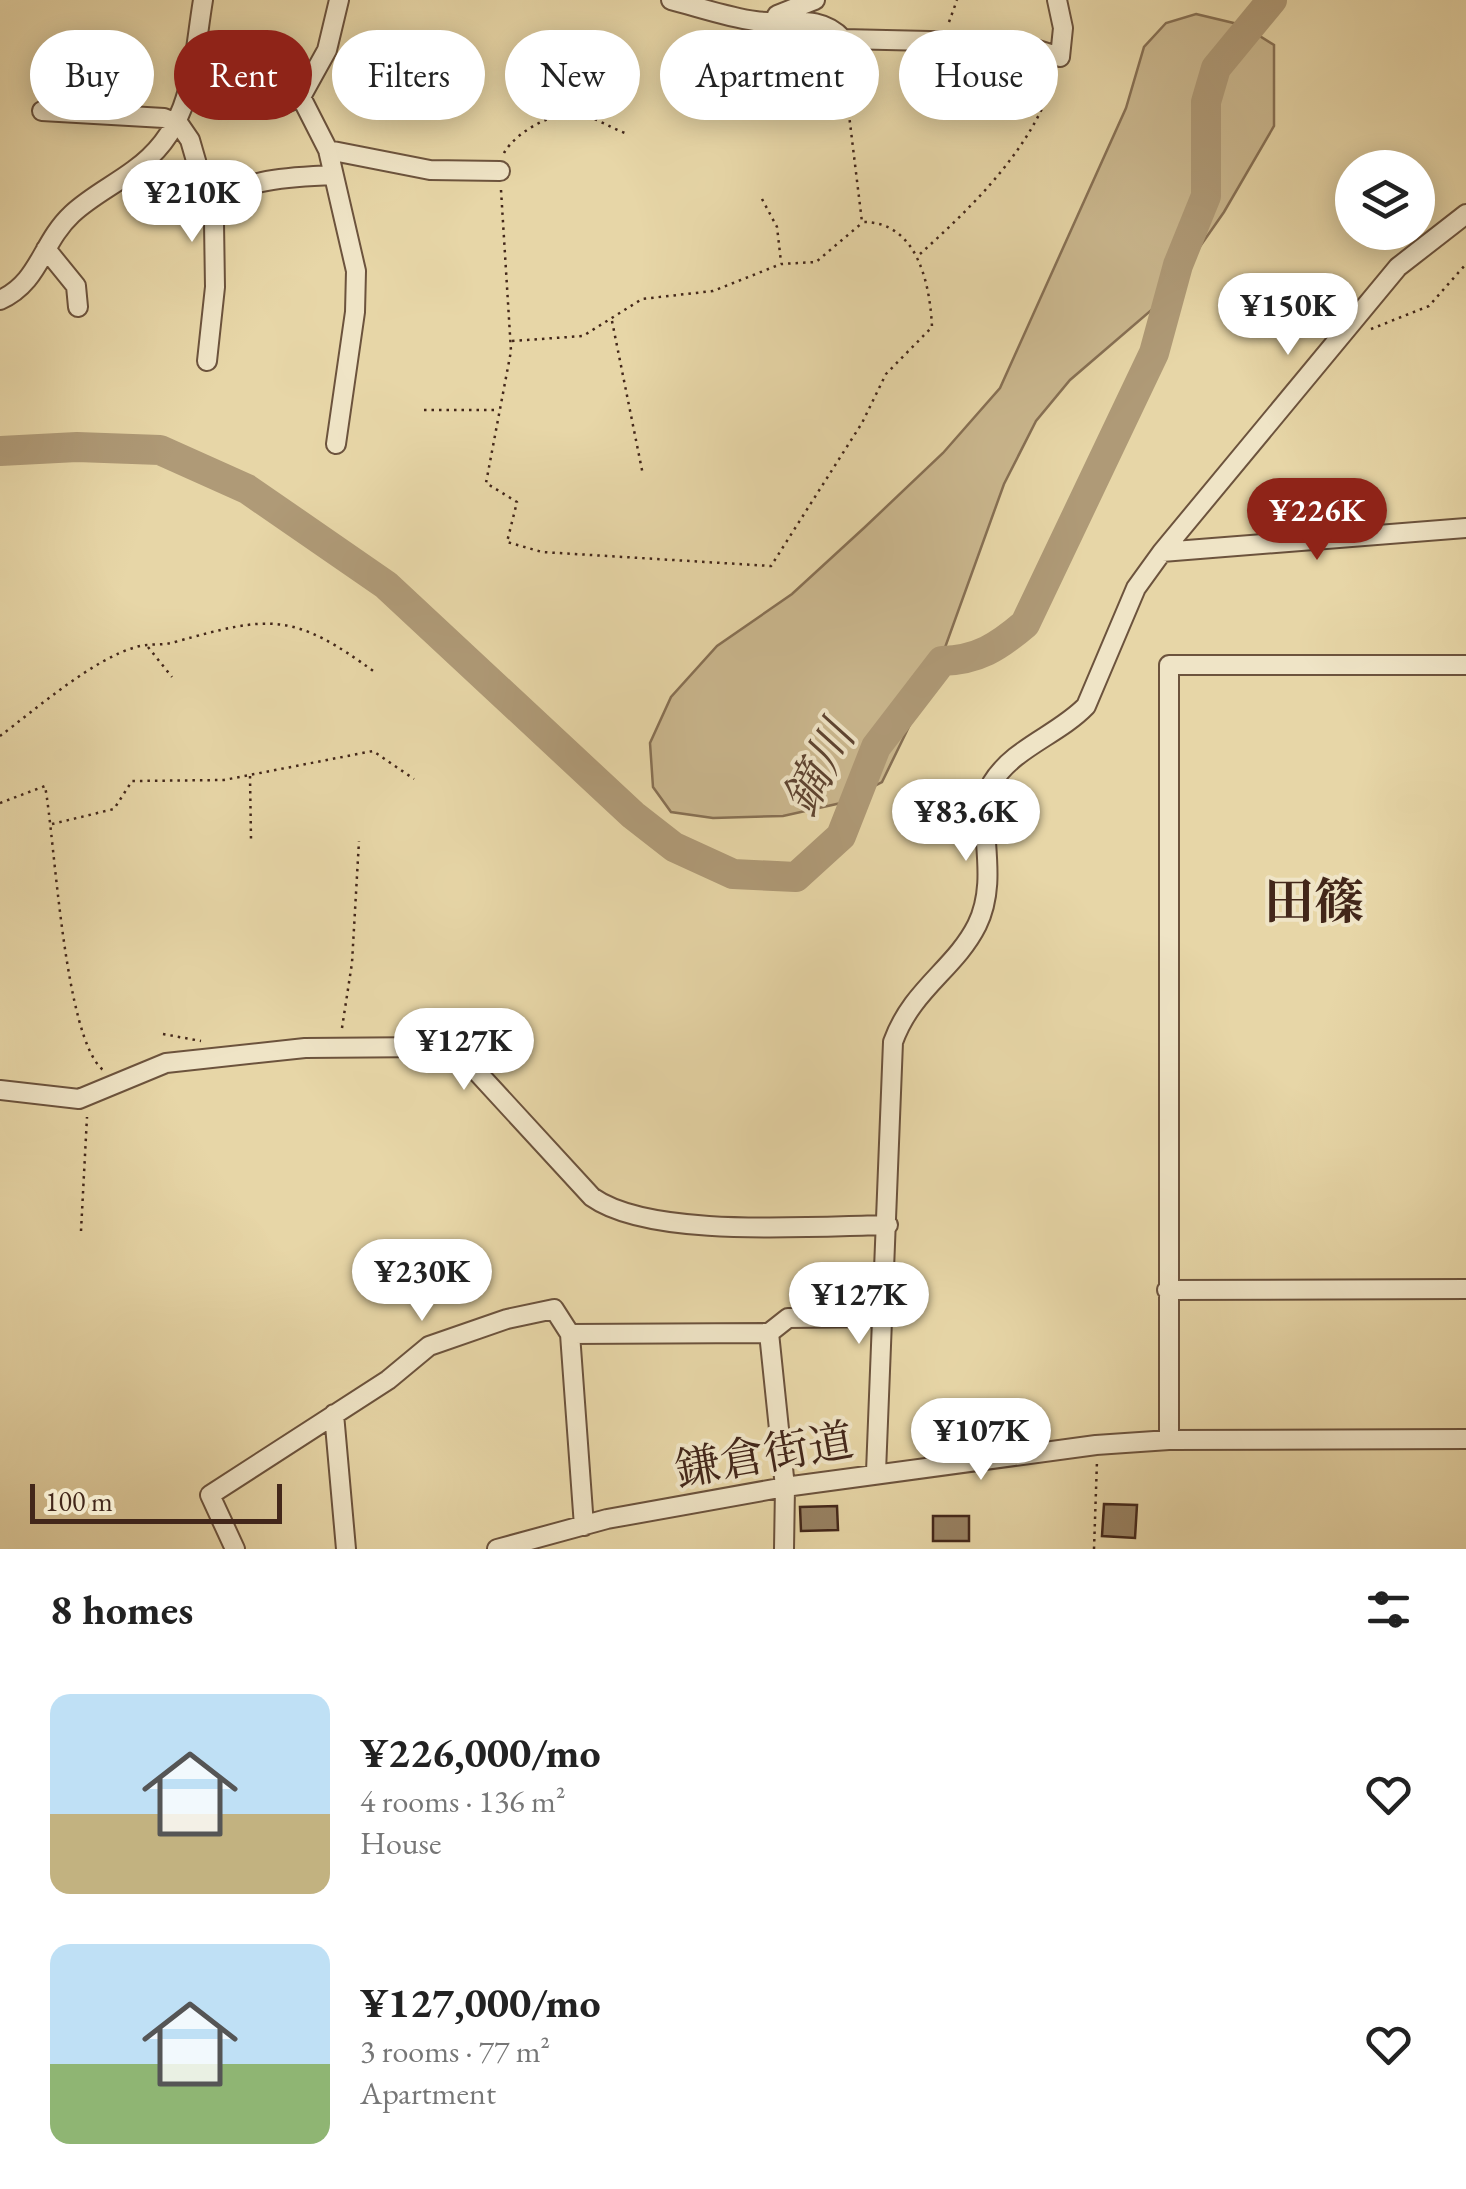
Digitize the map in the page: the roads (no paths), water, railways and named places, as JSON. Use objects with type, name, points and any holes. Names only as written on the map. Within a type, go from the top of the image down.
[{"type":"street","points":[[199,30],[203,0]]},
{"type":"street","points":[[312,77],[327,50],[339,0]]},
{"type":"street","points":[[670,0],[758,22],[806,20],[833,28],[843,39],[1016,43],[1060,57],[1062,28],[1057,0]]},
{"type":"street","points":[[758,22],[815,0]]},
{"type":"street","points":[[312,119],[328,150],[356,271],[355,312],[336,444]]},
{"type":"street","points":[[154,120],[179,124],[190,140],[216,237],[207,361]]},
{"type":"street","points":[[0,300],[24,289],[70,216],[138,168],[180,120]]},
{"type":"street","points":[[328,150],[430,170],[500,171]]},
{"type":"street","points":[[210,210],[238,191],[273,180],[333,175]]},
{"type":"street","points":[[876,1472],[885,1316],[892,1042],[904,1012],[974,931],[988,900],[984,804],[989,787],[1002,770],[1072,721],[1086,706],[1136,588],[1162,552],[1398,267],[1466,214]]},
{"type":"street","points":[[46,249],[76,286],[78,307]]},
{"type":"street","points":[[1162,552],[1466,528]]},
{"type":"street","points":[[1169,1440],[1169,664],[1466,665]]},
{"type":"street","points":[[0,1090],[79,1099],[182,1061],[305,1048],[432,1047],[466,1060],[592,1198],[612,1211],[726,1225],[888,1225]]},
{"type":"street","points":[[1167,1290],[1466,1290]]},
{"type":"street","points":[[236,1549],[210,1495],[388,1380],[429,1346],[507,1319],[554,1309],[570,1334],[584,1526]]},
{"type":"street","points":[[570,1334],[769,1332],[788,1318],[885,1316]]},
{"type":"street","points":[[769,1332],[784,1487],[784,1549]]},
{"type":"street","points":[[334,1414],[346,1549]]},
{"type":"street","name":"鎌倉街道","points":[[497,1549],[584,1526],[784,1487],[1096,1445],[1169,1440],[1466,1439]]},
{"type":"waterway","name":"鏑川","points":[[0,451],[77,447],[160,450],[247,489],[386,585],[633,815],[674,847],[733,874],[796,877],[841,836],[876,747],[942,661],[987,651],[1025,624],[1154,353],[1178,265],[1206,196],[1206,102],[1216,68],[1272,0]]},
{"type":"district","name":"田篠","points":[[1314,901]]}]
